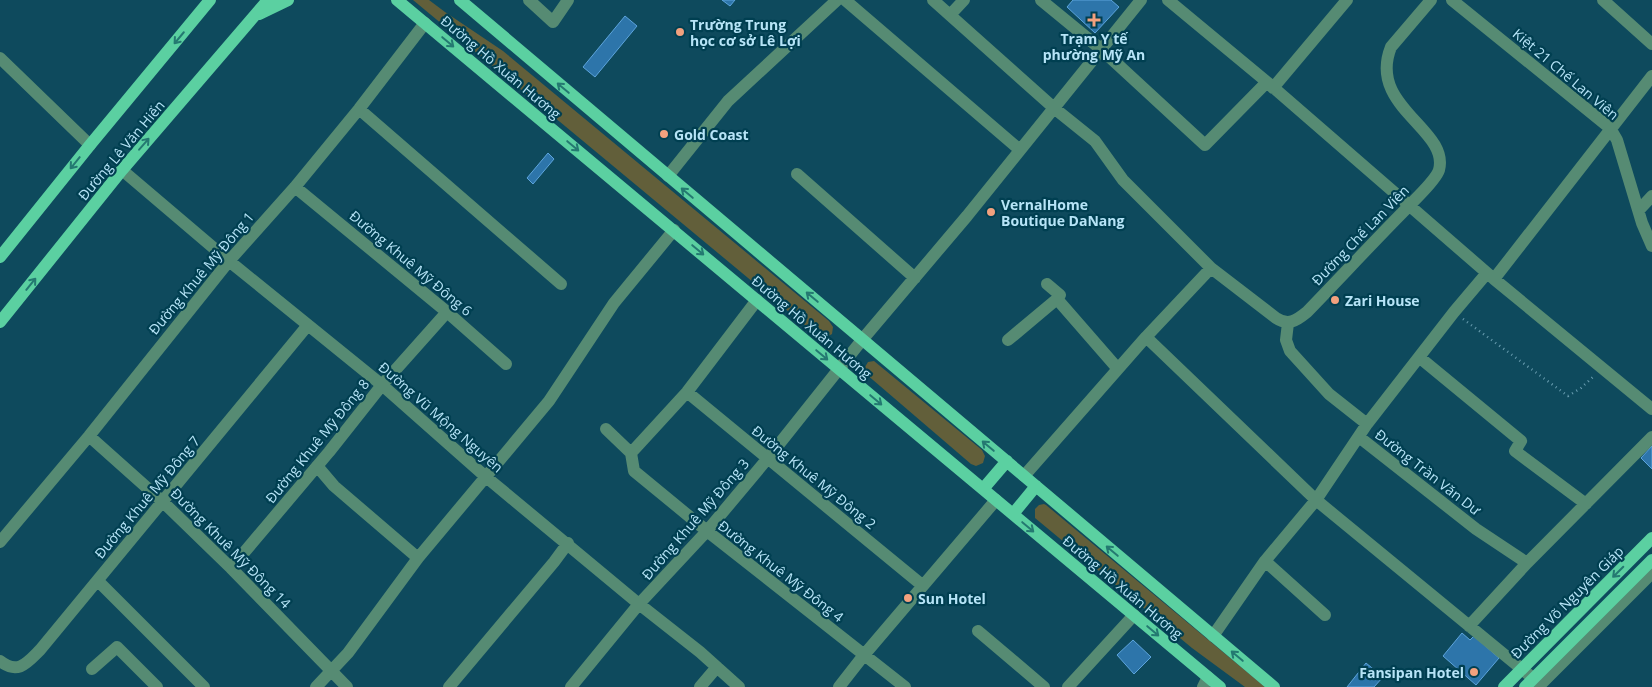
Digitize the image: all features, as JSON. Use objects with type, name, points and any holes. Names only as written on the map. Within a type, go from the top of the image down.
[{"type":"main road","name":"Đường Lê Văn Hiến","points":[[0,257],[210,0]]},
{"type":"main road","name":"Đường Lê Văn Hiến","points":[[0,322],[122,170],[268,0]]},
{"type":"main road","points":[[254,17],[288,0]]},
{"type":"main road","name":"Đường Hồ Xuân Hương","points":[[397,0],[1134,615],[1206,682],[1220,687]]},
{"type":"main road","name":"Đường Hồ Xuân Hương","points":[[460,0],[1274,687]]},
{"type":"main road","points":[[983,489],[1006,461]]},
{"type":"main road","points":[[1013,514],[1036,486]]},
{"type":"main road","name":"Đường Võ Nguyên Giáp","points":[[1504,687],[1652,538]]},
{"type":"main road","points":[[1532,684],[1652,560]]},
{"type":"street","points":[[529,0],[553,22],[568,0]]},
{"type":"street","points":[[668,176],[728,101],[837,0]]},
{"type":"street","points":[[845,0],[1020,150]]},
{"type":"street","points":[[933,0],[1054,108],[1095,140],[1124,180],[1211,268],[1276,318],[1288,323],[1286,340],[1290,351],[1329,394],[1366,424]]},
{"type":"street","points":[[950,15],[964,0]]},
{"type":"street","points":[[1041,0],[1102,50],[1205,145],[1270,85],[1332,19],[1347,0]]},
{"type":"street","name":"Đường Khuê Mỹ Đông 3","points":[[571,687],[640,604],[707,531],[768,458],[862,340],[915,278],[1141,0]]},
{"type":"street","points":[[1168,0],[1270,85],[1490,276],[1652,409]]},
{"type":"street","name":"Đường Chế Lan Viên","points":[[1288,323],[1295,321],[1307,312],[1421,194],[1439,171],[1437,150],[1432,141],[1401,106],[1391,90],[1386,71],[1390,47],[1431,0]]},
{"type":"street","name":"Kiệt 21 Chế Lan Viên","points":[[1452,0],[1610,128],[1617,140],[1652,246]]},
{"type":"street","points":[[1603,0],[1652,44]]},
{"type":"street","name":"Đường Khuê Mỹ Đông 1","points":[[0,542],[89,436],[229,261],[295,187],[359,109],[424,23]]},
{"type":"street","points":[[0,58],[90,145]]},
{"type":"street","name":"Đường Trần Văn Dư","points":[[1527,563],[1476,528],[1359,437],[1366,424],[1454,312],[1490,276],[1652,76]]},
{"type":"street","points":[[359,109],[561,284]]},
{"type":"street","name":"Đường Vũ Mộng Nguyên","points":[[122,170],[229,261],[382,385],[486,477],[568,543],[739,687]]},
{"type":"street","points":[[797,174],[915,278]]},
{"type":"street","name":"Đường Khuê Mỹ Đông 6","points":[[295,187],[447,312],[506,364]]},
{"type":"street","points":[[1639,210],[1652,196]]},
{"type":"street","points":[[316,687],[348,653],[418,558],[549,401],[614,303],[674,230]]},
{"type":"street","points":[[1024,476],[1146,337],[1211,268]]},
{"type":"street","points":[[1008,340],[1060,295],[1047,284]]},
{"type":"street","points":[[1057,299],[1118,369]]},
{"type":"street","points":[[606,429],[631,453],[687,392],[756,300]]},
{"type":"street","name":"Đường Khuê Mỹ Đông 8","points":[[231,568],[382,385],[447,312]]},
{"type":"street","name":"Đường Khuê Mỹ Đông 7","points":[[0,661],[11,667],[18,667],[30,660],[308,325]]},
{"type":"street","points":[[1146,337],[1316,500],[1522,669],[1532,684],[1652,573]]},
{"type":"street","points":[[1419,357],[1521,441],[1515,451],[1586,504]]},
{"type":"street","name":"Đường Khuê Mỹ Đông 2","points":[[687,392],[922,585]]},
{"type":"street","name":"Đường Khuê Mỹ Đông 14","points":[[89,436],[163,502],[348,687]]},
{"type":"street","points":[[1214,636],[1265,561],[1316,500],[1359,437]]},
{"type":"street","points":[[1469,626],[1527,563],[1652,437]]},
{"type":"street","name":"Đường Khuê Mỹ Đông 4","points":[[631,453],[634,471],[905,687]]},
{"type":"street","points":[[317,466],[334,486],[418,558]]},
{"type":"street","points":[[838,687],[922,585],[996,500]]},
{"type":"street","points":[[448,687],[568,543]]},
{"type":"street","points":[[1265,561],[1325,615]]},
{"type":"street","points":[[98,580],[204,687]]},
{"type":"street","points":[[1068,687],[1134,615]]},
{"type":"street","points":[[978,630],[1044,687]]},
{"type":"street","points":[[92,669],[117,648],[157,687]]},
{"type":"street","points":[[700,687],[717,667]]},
{"type":"path","points":[[1454,312],[1568,396],[1581,388],[1602,368]]},
{"type":"shaded area","points":[[413,0],[429,0],[503,51],[829,321],[833,327],[832,334],[825,338],[818,336]]},
{"type":"shaded area","points":[[874,361],[982,450],[985,456],[983,463],[976,466],[971,464],[866,374],[865,367],[868,362]]},
{"type":"shaded area","points":[[1044,504],[1265,687],[1245,687],[1192,648],[1035,518],[1035,509],[1039,505]]},
{"type":"building","points":[[722,0],[735,0],[730,6]]},
{"type":"building","name":"Trạm Y tế phường Mỹ An","points":[[1073,0],[1111,0],[1119,7],[1095,33],[1067,7]]},
{"type":"building","points":[[625,16],[637,26],[595,77],[583,67]]},
{"type":"building","points":[[548,153],[554,159],[533,184],[527,178]]},
{"type":"building","points":[[1652,446],[1652,469],[1641,458]]},
{"type":"building","name":"Fansipan Hotel","points":[[1462,633],[1470,640],[1474,636],[1499,658],[1476,685],[1443,656]]},
{"type":"building","points":[[1133,640],[1151,657],[1134,674],[1117,655]]},
{"type":"building","points":[[1366,663],[1383,677],[1374,687],[1347,687]]},
{"type":"place","name":"Trạm Y tế phường Mỹ An","points":[[1094,20]]},
{"type":"place","name":"Trường Trung học cơ sở Lê Lợi","points":[[680,32]]},
{"type":"place","name":"Gold Coast","points":[[664,134]]},
{"type":"place","name":"VernalHome Boutique DaNang","points":[[991,212]]},
{"type":"place","name":"Zari House","points":[[1335,300]]},
{"type":"place","name":"Sun Hotel","points":[[908,598]]},
{"type":"place","name":"Fansipan Hotel","points":[[1474,672]]}]
